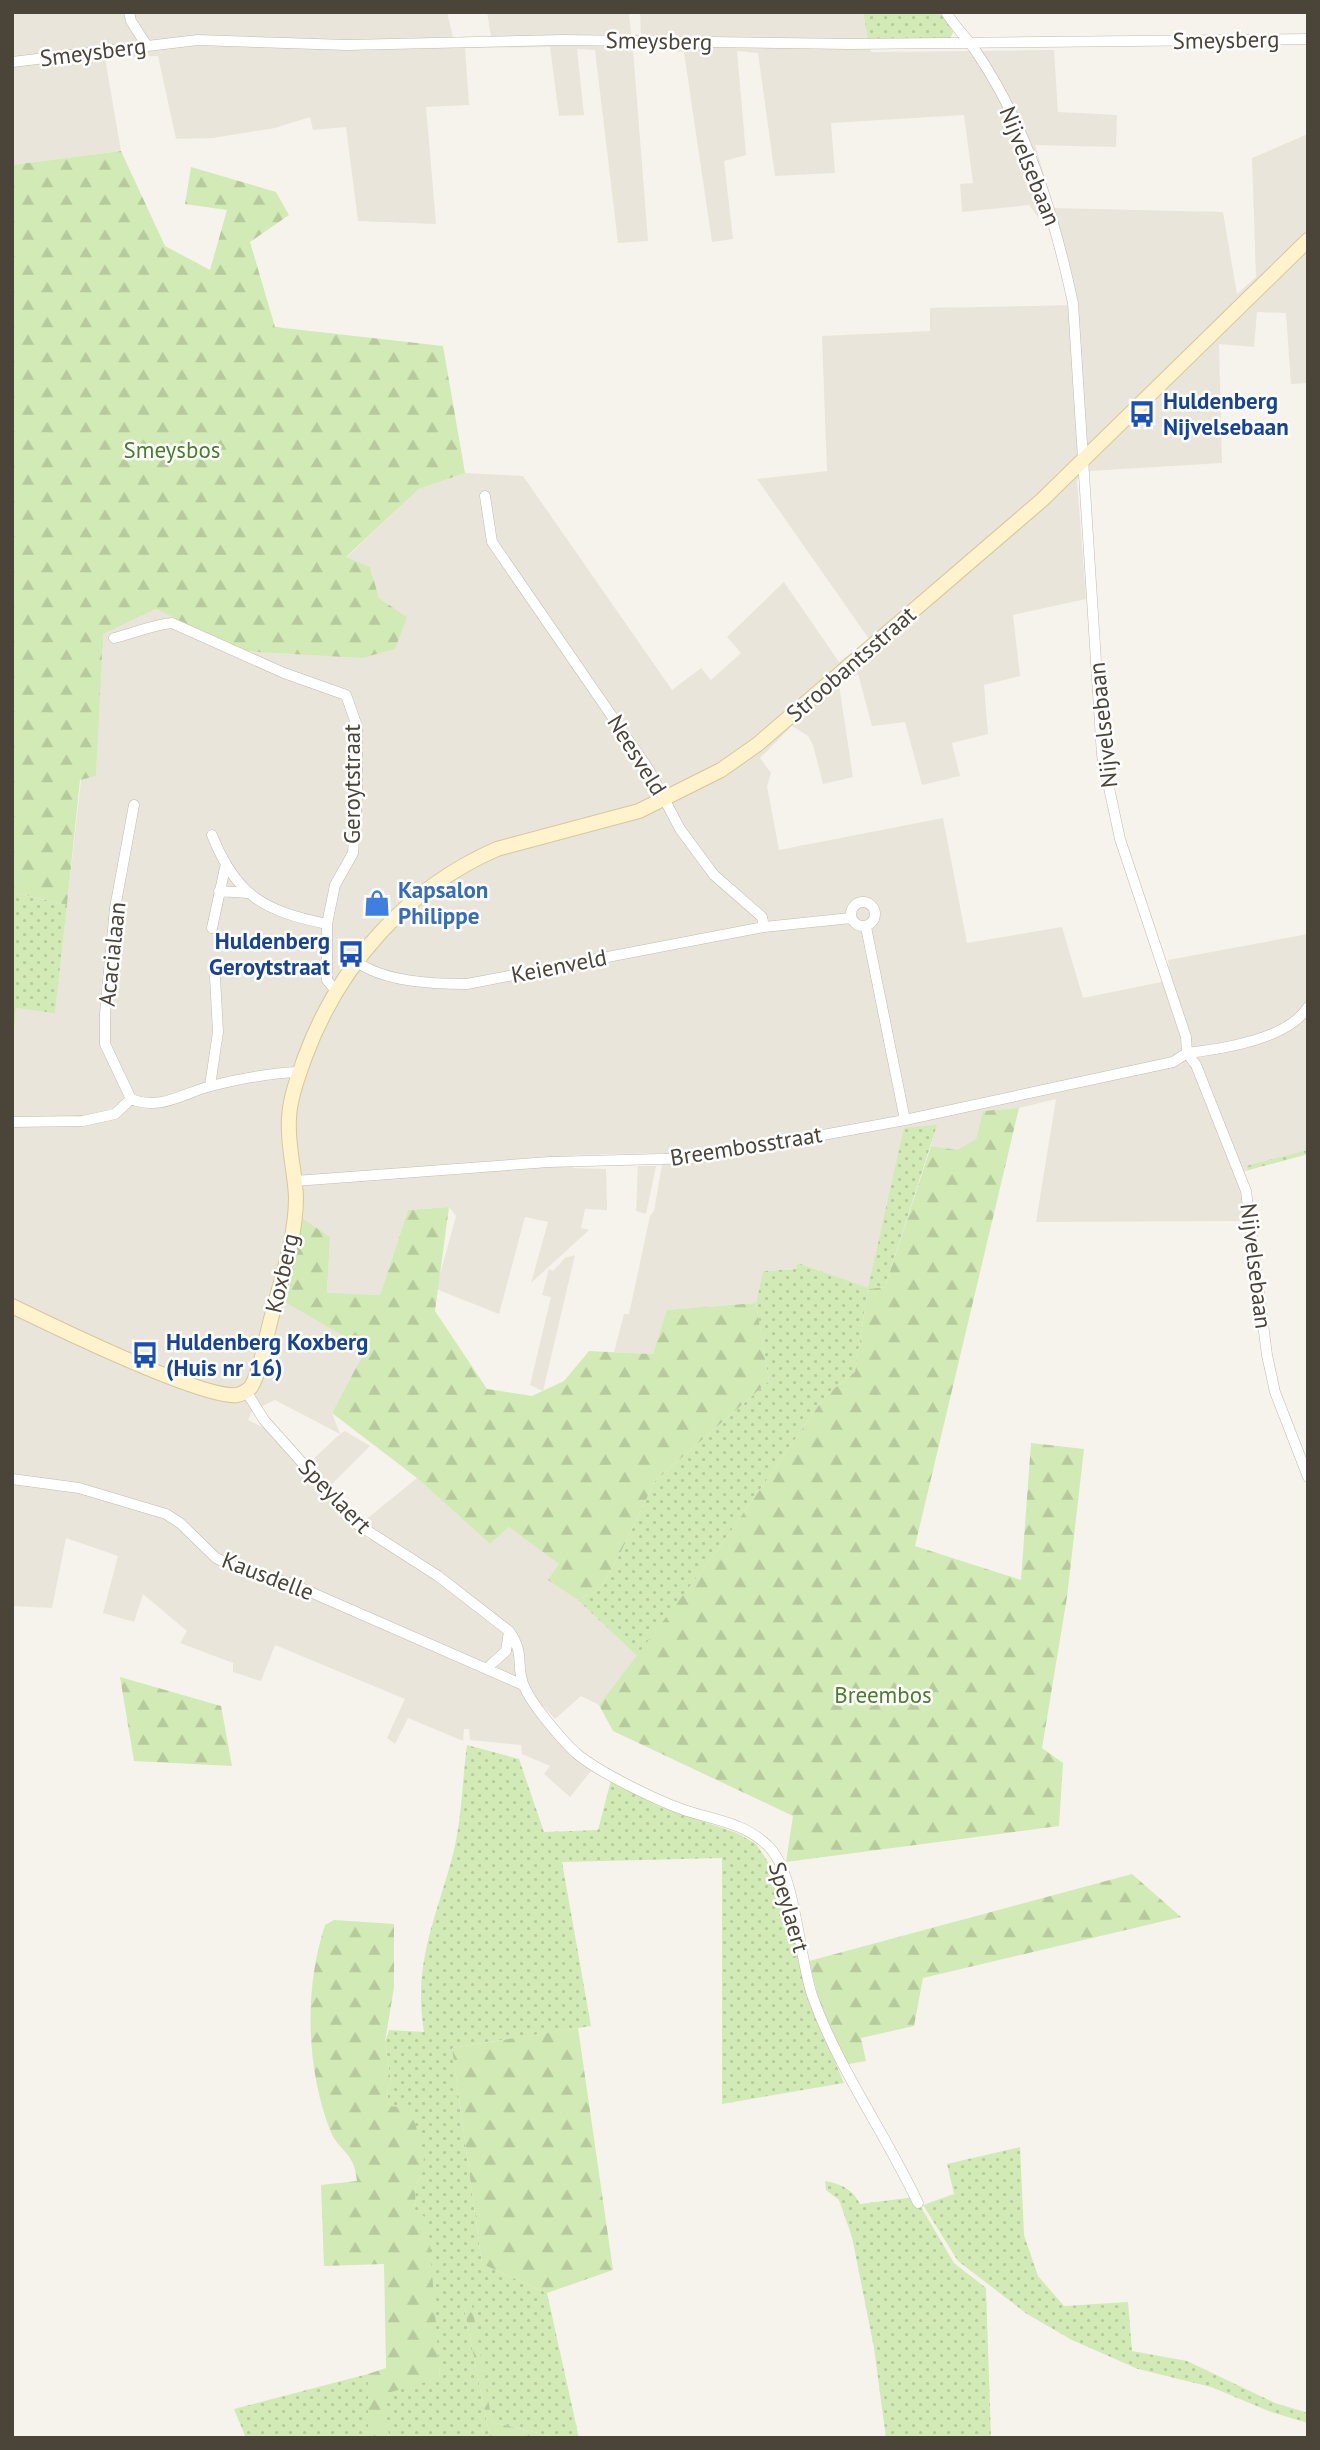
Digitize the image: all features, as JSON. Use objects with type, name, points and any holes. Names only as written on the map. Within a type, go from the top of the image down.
[{"type":"street","points":[[130,12],[131,22],[148,46]]},
{"type":"street","name":"Nijvelsebaan","points":[[946,12],[968,42],[1011,114],[1052,211],[1073,303],[1102,755],[1120,839],[1188,1053],[1196,1065],[1247,1191],[1267,1354],[1275,1392],[1308,1477]]},
{"type":"street","name":"Smeysberg","points":[[12,62],[219,40],[293,45],[562,40],[968,42],[1308,39]]},
{"type":"street","name":"Stroobantsstraat","points":[[335,990],[372,940],[413,903],[480,856],[612,820],[665,800],[721,771],[758,744],[1084,461],[1308,240]]},
{"type":"street","name":"Neesveld","points":[[485,496],[492,542],[649,770],[695,852],[714,875],[762,916],[764,927]]},
{"type":"street","name":"Geroytstraat","points":[[114,638],[172,622],[284,673],[346,695],[356,726],[355,838],[350,862],[335,885],[327,924],[327,980],[335,990]]},
{"type":"street","name":"Acacialaan","points":[[131,1099],[106,1044],[105,1014],[115,908],[134,805]]},
{"type":"street","points":[[212,835],[225,869],[248,893],[279,911],[327,924]]},
{"type":"street","points":[[212,928],[225,869]]},
{"type":"street","points":[[219,891],[248,893]]},
{"type":"street","points":[[860,902],[872,905],[875,916],[866,927],[854,924],[851,918],[854,906],[860,902]]},
{"type":"street","points":[[764,927],[851,918]]},
{"type":"street","name":"Keienveld","points":[[355,961],[373,972],[438,984],[467,984],[764,927]]},
{"type":"street","points":[[866,927],[905,1120]]},
{"type":"street","points":[[210,1086],[218,1032],[215,976]]},
{"type":"street","name":"Koxberg","points":[[246,1391],[257,1373],[290,1243],[295,1181],[289,1117],[299,1072],[314,1032],[335,990]]},
{"type":"street","points":[[1294,1024],[1308,1007]]},
{"type":"street","name":"Breembosstraat","points":[[295,1181],[549,1162],[697,1158],[905,1120],[1173,1062],[1188,1053],[1244,1042],[1294,1024],[1308,1022]]},
{"type":"street","points":[[12,1122],[83,1121],[115,1114],[131,1099],[144,1104],[166,1103],[210,1086],[299,1072]]},
{"type":"street","points":[[12,1306],[172,1376],[228,1394],[246,1391]]},
{"type":"street","name":"Speylaert","points":[[246,1391],[264,1420],[357,1524],[438,1576],[509,1631],[521,1655],[523,1685],[565,1742],[587,1761],[681,1809],[740,1826],[772,1849],[790,1897],[812,1996],[852,2086],[897,2159],[918,2203]]},
{"type":"street","name":"Kausdelle","points":[[12,1479],[79,1488],[166,1514],[180,1523],[216,1558],[230,1565],[292,1584],[486,1669]]},
{"type":"street","points":[[509,1631],[506,1651],[486,1669],[523,1685]]},
{"type":"shaded area","points":[[12,12],[447,12],[453,37],[491,37],[487,12],[629,12],[631,34],[641,36],[640,12],[863,12],[871,52],[1054,50],[1058,112],[1117,115],[1116,147],[1035,145],[1054,208],[1223,212],[1237,294],[1256,277],[1252,158],[1308,134],[1308,383],[1291,384],[1286,313],[1257,312],[1254,347],[1219,344],[1222,463],[1090,471],[1077,480],[1086,599],[1013,615],[1020,676],[984,685],[988,734],[952,743],[960,776],[922,785],[905,722],[872,726],[858,674],[839,685],[853,777],[823,784],[813,745],[808,736],[792,726],[760,758],[771,773],[767,786],[779,850],[943,818],[967,943],[1062,927],[1083,998],[1171,980],[1168,960],[1308,934],[1308,1154],[1235,1174],[1243,1194],[1246,1221],[1036,1222],[1056,1099],[1019,1108],[983,1111],[976,1140],[957,1150],[931,1146],[936,1125],[868,1289],[799,1263],[796,1269],[763,1271],[756,1303],[668,1310],[653,1354],[614,1352],[624,1314],[629,1314],[650,1216],[654,1211],[664,1153],[573,1155],[573,1168],[606,1169],[607,1210],[585,1209],[581,1228],[589,1230],[531,1283],[548,1222],[525,1217],[499,1314],[436,1289],[456,1216],[449,1207],[408,1210],[380,1295],[327,1294],[330,1237],[303,1220],[286,1303],[366,1349],[332,1413],[340,1434],[275,1400],[252,1411],[248,1420],[268,1430],[344,1519],[369,1540],[375,1533],[363,1522],[417,1478],[490,1544],[509,1527],[560,1564],[549,1580],[578,1600],[637,1656],[599,1705],[581,1696],[555,1719],[543,1706],[541,1717],[592,1770],[570,1797],[544,1774],[550,1766],[522,1754],[521,1745],[470,1740],[469,1729],[464,1729],[463,1741],[408,1718],[395,1744],[387,1738],[405,1699],[275,1645],[261,1681],[233,1672],[233,1663],[180,1643],[187,1631],[143,1594],[134,1622],[103,1613],[118,1556],[66,1538],[52,1608],[12,1606],[12,1054],[16,1008],[55,1012],[81,780],[96,775],[102,634],[156,609],[186,622],[407,617],[379,598],[370,567],[346,558],[419,489],[465,473],[523,476],[672,690],[701,668],[711,680],[741,653],[727,637],[784,582],[839,662],[869,639],[757,479],[827,471],[822,336],[930,331],[930,308],[1079,305],[1054,209],[1038,217],[1029,205],[962,212],[960,184],[973,183],[964,115],[831,123],[835,173],[775,176],[758,53],[737,51],[746,155],[724,161],[733,239],[712,242],[684,52],[633,50],[648,241],[618,243],[595,50],[577,49],[584,115],[559,116],[550,47],[465,48],[469,105],[426,107],[436,224],[358,221],[346,127],[313,130],[310,117],[275,128],[213,138],[176,139],[158,56],[105,58],[121,151],[12,165]]},
{"type":"shaded area","points":[[638,1166],[656,1166],[646,1214],[636,1211]]},
{"type":"shaded area","points":[[575,1255],[543,1391],[530,1385],[551,1297],[542,1295],[549,1269],[553,1271],[565,1258]]},
{"type":"shaded area","points":[[345,1431],[370,1446],[330,1486],[310,1462]]},
{"type":"green space","points":[[863,12],[942,12],[953,32],[950,39],[944,40],[868,39]]},
{"type":"green space","name":"Smeysbos","points":[[121,151],[165,246],[210,270],[227,210],[185,204],[191,167],[276,192],[289,215],[250,242],[275,327],[443,346],[465,473],[419,489],[346,557],[370,567],[379,598],[407,617],[395,649],[362,658],[243,651],[156,609],[103,634],[96,776],[80,780],[67,905],[12,892],[12,165]]},
{"type":"green space","points":[[12,892],[67,905],[55,1013],[16,1008],[12,1054]]},
{"type":"green space","name":"Breembos","points":[[1019,1108],[915,1546],[1021,1580],[1031,1443],[1084,1449],[1067,1597],[1042,1748],[1063,1763],[1059,1826],[786,1862],[793,1816],[613,1731],[599,1705],[719,1548],[826,1395],[855,1372],[868,1289],[885,1287],[931,1146],[957,1150],[976,1139],[983,1111]]},
{"type":"green space","points":[[937,1125],[885,1287],[868,1289],[855,1372],[826,1395],[719,1548],[637,1656],[578,1600],[599,1590],[616,1562],[655,1481],[769,1381],[756,1303],[763,1271],[796,1269],[798,1263],[868,1288],[904,1128]]},
{"type":"green space","points":[[1308,1150],[1308,1154],[1248,1170],[1246,1166]]},
{"type":"green space","points":[[449,1207],[435,1311],[487,1389],[532,1396],[564,1381],[589,1351],[653,1354],[667,1310],[756,1303],[769,1381],[655,1481],[616,1562],[599,1590],[578,1600],[548,1580],[559,1564],[509,1527],[490,1544],[417,1478],[332,1413],[366,1349],[286,1303],[303,1219],[330,1237],[327,1293],[380,1295],[408,1210]]},
{"type":"green space","points":[[120,1677],[221,1706],[232,1766],[134,1761]]},
{"type":"green space","points":[[467,1745],[519,1759],[544,1832],[598,1830],[611,1780],[658,1806],[737,1833],[756,1844],[780,1880],[808,1998],[844,2083],[722,2104],[722,1858],[562,1862],[591,2026],[452,2048],[482,2264],[547,2293],[579,2438],[559,2438],[492,2422],[463,2302],[490,2438],[389,2438],[383,2394],[440,2377],[424,2217],[415,2210],[416,2184],[422,2176],[389,2106],[387,2091],[391,2082],[385,2042],[389,2030],[424,2032],[421,1985],[424,1964],[455,1844]]},
{"type":"green space","points":[[1132,1874],[1181,1917],[923,1978],[914,2026],[861,2038],[866,2061],[843,2065],[826,2028],[809,1961]]},
{"type":"green space","points":[[334,1920],[394,1924],[394,1987],[385,2042],[391,2082],[387,2091],[389,2106],[411,2108],[424,2157],[422,2176],[416,2184],[415,2210],[428,2219],[440,2378],[384,2394],[389,2438],[368,2438],[368,2374],[386,2368],[384,2264],[324,2266],[321,2185],[357,2181],[350,2157],[330,2130],[322,2106],[312,2054],[311,2001],[318,1950],[325,1925]]},
{"type":"green space","points":[[578,2028],[613,2270],[547,2293],[482,2264],[452,2048]]},
{"type":"green space","points":[[1020,2147],[1024,2235],[1038,2276],[1064,2306],[1128,2302],[1132,2351],[1187,2361],[1275,2403],[1308,2413],[1308,2423],[1271,2412],[1211,2387],[1138,2369],[1072,2340],[1027,2314],[958,2261],[923,2205],[954,2194],[947,2164]]},
{"type":"green space","points":[[825,2181],[846,2188],[860,2204],[915,2197],[954,2263],[986,2288],[991,2438],[886,2438],[874,2348],[852,2237],[839,2200],[826,2190]]},
{"type":"green space","points":[[471,2300],[492,2422],[559,2438],[490,2438],[463,2302]]},
{"type":"green space","points":[[368,2374],[368,2438],[246,2438],[234,2409]]},
{"type":"place","name":"Huldenberg Nijvelsebaan","points":[[1142,414]]},
{"type":"place","name":"Kapsalon Philippe","points":[[377,903]]},
{"type":"place","name":"Huldenberg Geroytstraat","points":[[351,954]]},
{"type":"place","name":"Huldenberg Koxberg (Huis nr 16)","points":[[145,1355]]}]
